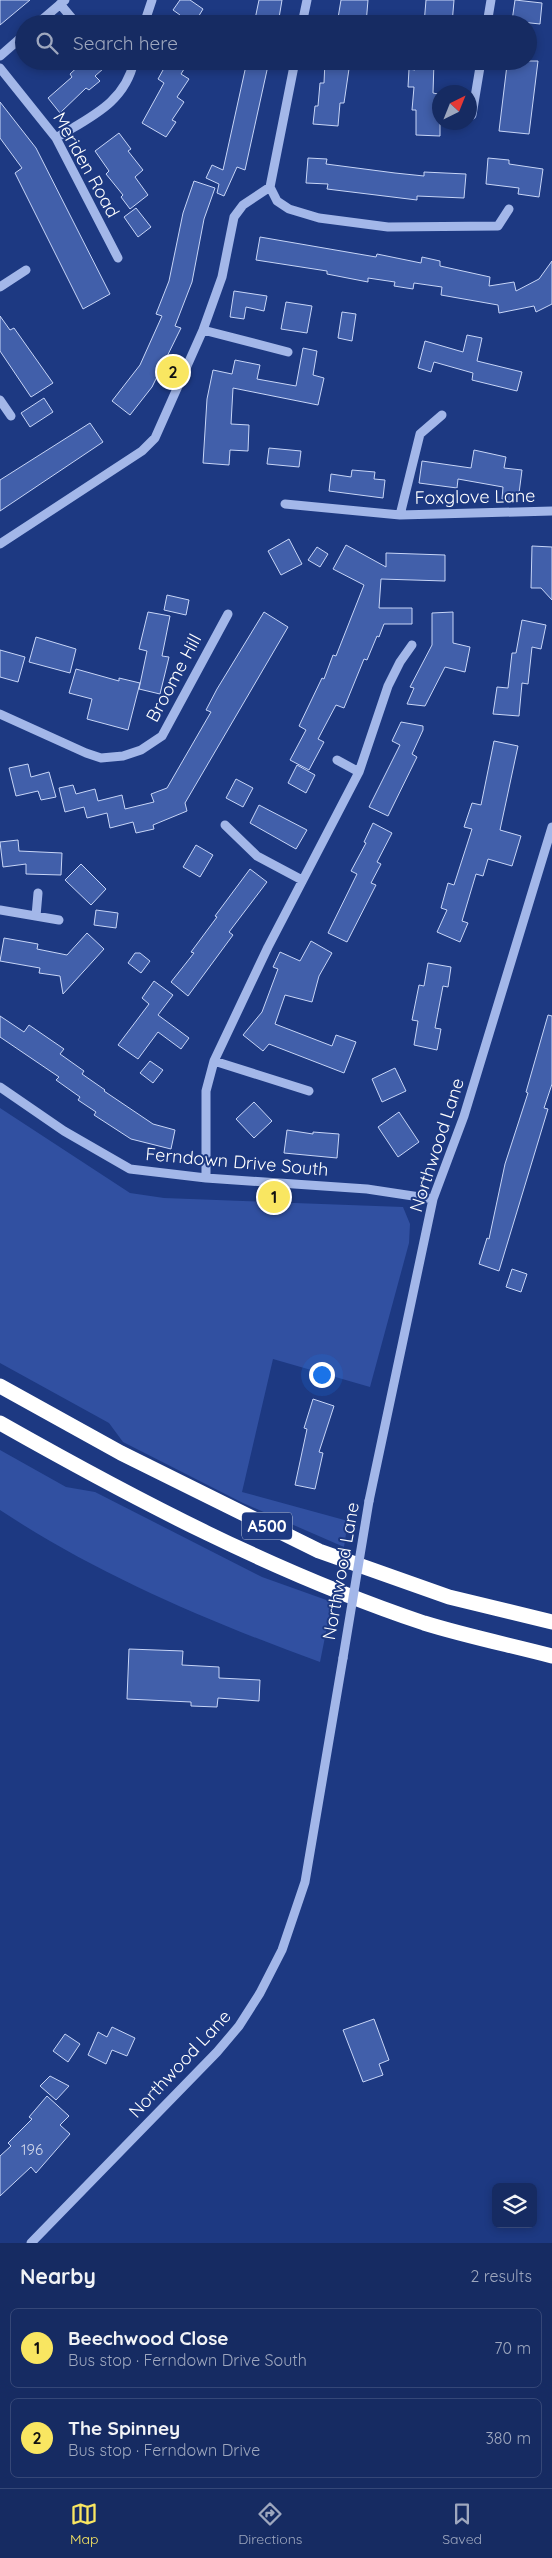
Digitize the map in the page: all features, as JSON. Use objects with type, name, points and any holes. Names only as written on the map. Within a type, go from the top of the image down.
[{"type":"highway","name":"A500","points":[[0,1386],[121,1453],[320,1552],[449,1596],[552,1622]]},
{"type":"highway","name":"A500","points":[[0,1423],[108,1484],[290,1573],[425,1623],[552,1656]]},
{"type":"street","points":[[147,15],[152,0]]},
{"type":"street","points":[[304,15],[307,0]]},
{"type":"street","points":[[488,15],[491,0]]},
{"type":"street","points":[[47,15],[62,2],[70,15]]},
{"type":"street","points":[[0,56],[15,43]]},
{"type":"street","name":"Meriden Road","points":[[0,68],[56,138],[118,258]]},
{"type":"street","points":[[56,138],[103,110],[119,95],[130,77],[132,70]]},
{"type":"street","points":[[293,70],[270,187],[277,201],[288,209],[319,218],[388,227],[498,226],[509,209]]},
{"type":"street","points":[[477,85],[480,70]]},
{"type":"street","points":[[0,544],[142,451],[155,438],[164,422],[204,330],[222,277],[234,218],[243,204],[270,187]]},
{"type":"street","points":[[0,287],[26,270]]},
{"type":"street","points":[[204,330],[288,352]]},
{"type":"street","points":[[0,400],[11,416]]},
{"type":"street","name":"Foxglove Lane","points":[[400,514],[420,434],[442,415]]},
{"type":"street","name":"Foxglove Lane","points":[[285,504],[400,514],[552,512]]},
{"type":"street","name":"Broome Hill","points":[[0,714],[101,758],[122,756],[141,750],[162,736],[228,614]]},
{"type":"street","points":[[206,1178],[206,1091],[214,1061],[224,1037],[302,880],[359,772],[393,673],[412,645]]},
{"type":"street","points":[[337,760],[359,772]]},
{"type":"street","points":[[225,825],[257,856],[302,880]]},
{"type":"street","name":"Northwood Lane","points":[[31,2243],[217,2052],[239,2026],[260,1993],[282,1950],[306,1882],[369,1502],[433,1199],[464,1116],[552,827]]},
{"type":"street","points":[[36,916],[38,893]]},
{"type":"street","points":[[0,910],[59,920]]},
{"type":"street","points":[[214,1061],[309,1091]]},
{"type":"street","name":"Ferndown Drive South","points":[[0,1087],[64,1131],[130,1169],[206,1178],[367,1189],[433,1199]]},
{"type":"shaded area","points":[[0,1108],[130,1193],[164,1198],[403,1207],[410,1224],[409,1243],[370,1387],[273,1359],[242,1492],[348,1521],[344,1547],[243,1503],[123,1442],[109,1423],[0,1363]]},
{"type":"shaded area","points":[[0,1450],[66,1487],[95,1492],[262,1577],[332,1602],[320,1662],[237,1631],[115,1576],[37,1534],[0,1510]]},
{"type":"building","points":[[0,0],[30,0],[0,25]]},
{"type":"building","points":[[180,0],[190,0],[203,9],[199,15],[180,15],[173,10]]},
{"type":"building","points":[[259,0],[282,0],[280,15],[256,15]]},
{"type":"building","points":[[341,0],[368,0],[367,15],[338,15]]},
{"type":"building","points":[[426,0],[454,0],[453,15],[425,15]]},
{"type":"building","points":[[515,0],[542,3],[540,24],[537,24],[537,15],[513,15]]},
{"type":"building","points":[[74,70],[102,70],[95,76],[100,81],[89,90],[86,88],[60,113],[48,98],[72,77],[70,74]]},
{"type":"building","points":[[163,70],[183,70],[181,74],[189,79],[177,97],[184,102],[172,120],[176,122],[166,137],[142,123],[164,83],[158,79]]},
{"type":"building","points":[[245,70],[267,70],[245,170],[237,167],[224,196],[217,193],[219,184],[206,178],[212,165],[223,170]]},
{"type":"building","points":[[325,70],[349,70],[344,103],[340,103],[338,126],[313,124],[315,106],[318,106],[320,83],[324,83]]},
{"type":"building","points":[[409,70],[434,70],[432,130],[440,130],[440,136],[416,135],[416,110],[412,110],[414,87],[408,87]]},
{"type":"building","points":[[506,70],[537,70],[529,134],[499,131]]},
{"type":"building","points":[[0,102],[36,148],[110,294],[83,309],[15,173],[22,168],[0,138]]},
{"type":"building","points":[[119,133],[131,149],[128,151],[143,170],[135,177],[148,195],[130,209],[121,197],[123,195],[106,174],[109,171],[95,151]]},
{"type":"building","points":[[308,158],[327,159],[326,164],[424,176],[424,172],[466,174],[464,198],[417,196],[417,200],[327,189],[328,184],[306,183]]},
{"type":"building","points":[[488,158],[509,160],[509,164],[543,169],[539,197],[518,194],[519,188],[486,184]]},
{"type":"building","points":[[194,181],[215,188],[204,219],[192,282],[175,326],[181,328],[152,387],[130,415],[112,401],[140,365],[162,316],[156,314],[169,281],[183,213]]},
{"type":"building","points":[[136,208],[151,227],[138,237],[124,217]]},
{"type":"building","points":[[260,237],[376,257],[377,254],[421,263],[422,257],[440,261],[440,266],[490,277],[489,286],[514,282],[516,291],[539,279],[552,261],[552,304],[536,312],[534,306],[499,313],[498,305],[441,295],[442,287],[414,283],[413,289],[394,286],[395,282],[368,278],[368,282],[327,274],[327,271],[256,260]]},
{"type":"building","points":[[234,291],[267,296],[264,311],[246,307],[244,319],[230,317]]},
{"type":"building","points":[[286,302],[312,306],[307,333],[281,329]]},
{"type":"building","points":[[342,312],[356,314],[352,341],[338,338]]},
{"type":"building","points":[[0,316],[10,330],[14,328],[53,383],[31,397],[0,351]]},
{"type":"building","points":[[467,335],[482,338],[477,361],[522,372],[517,391],[472,380],[473,373],[434,362],[431,372],[418,368],[425,341],[463,352]]},
{"type":"building","points":[[303,348],[317,351],[313,375],[324,378],[318,405],[233,388],[231,424],[249,425],[248,451],[230,450],[229,465],[203,463],[207,399],[213,370],[232,374],[235,360],[260,365],[257,379],[296,386]]},
{"type":"building","points":[[44,398],[53,412],[30,427],[21,413]]},
{"type":"building","points":[[90,423],[103,442],[0,511],[0,480]]},
{"type":"building","points":[[269,448],[301,451],[299,467],[267,464]]},
{"type":"building","points":[[474,450],[506,457],[504,468],[522,470],[518,501],[502,499],[503,487],[458,479],[457,488],[419,483],[422,461],[471,468]]},
{"type":"building","points":[[352,470],[375,472],[374,479],[385,480],[383,498],[329,491],[331,474],[351,477]]},
{"type":"building","points":[[289,539],[302,564],[281,575],[268,551]]},
{"type":"building","points":[[346,545],[386,567],[386,553],[445,555],[445,581],[381,579],[379,608],[412,608],[412,624],[384,624],[367,660],[364,659],[344,708],[336,705],[318,739],[324,742],[309,770],[290,760],[306,730],[299,726],[322,678],[324,679],[333,655],[336,656],[364,585],[333,569]]},
{"type":"building","points":[[532,546],[552,547],[552,600],[541,588],[531,588]]},
{"type":"building","points":[[317,547],[328,554],[320,567],[308,560]]},
{"type":"building","points":[[167,595],[189,600],[186,615],[164,610]]},
{"type":"building","points":[[148,612],[170,616],[162,656],[169,657],[160,694],[139,689],[147,651],[139,649]]},
{"type":"building","points":[[264,612],[288,627],[185,803],[187,811],[153,825],[154,829],[136,833],[133,822],[110,828],[107,813],[87,818],[84,807],[65,812],[59,788],[73,785],[76,794],[95,789],[98,801],[122,795],[125,809],[154,802],[151,794],[167,788],[211,712],[206,710],[217,689]]},
{"type":"building","points":[[453,612],[453,643],[470,647],[465,672],[445,667],[425,706],[407,704],[414,688],[410,687],[432,645],[432,613]]},
{"type":"building","points":[[522,620],[546,625],[541,649],[532,647],[528,684],[522,683],[519,716],[493,714],[497,687],[508,688],[512,653],[516,653]]},
{"type":"building","points":[[36,637],[76,649],[70,673],[29,662]]},
{"type":"building","points":[[0,650],[25,657],[18,682],[0,677]]},
{"type":"building","points":[[76,669],[119,681],[119,678],[140,683],[128,730],[87,719],[92,699],[69,693]]},
{"type":"building","points":[[401,722],[423,726],[423,730],[412,754],[417,757],[388,816],[369,807],[400,745],[392,741]]},
{"type":"building","points":[[494,741],[518,746],[500,830],[521,836],[512,866],[488,859],[483,876],[476,874],[462,921],[468,923],[460,942],[437,932],[447,910],[441,908],[448,883],[454,885],[472,829],[464,827],[472,803],[481,805]]},
{"type":"building","points":[[28,764],[31,777],[49,772],[56,797],[41,800],[38,791],[16,796],[9,768]]},
{"type":"building","points":[[297,765],[315,775],[306,793],[288,783]]},
{"type":"building","points":[[236,779],[253,788],[243,807],[226,798]]},
{"type":"building","points":[[259,805],[307,830],[296,849],[250,823]]},
{"type":"building","points":[[373,823],[392,833],[377,862],[381,864],[371,883],[376,885],[347,942],[328,933],[357,874],[351,871],[366,843],[364,842]]},
{"type":"building","points":[[18,840],[19,851],[62,853],[61,875],[26,874],[26,864],[3,867],[0,842]]},
{"type":"building","points":[[196,845],[213,855],[200,877],[183,867]]},
{"type":"building","points":[[81,864],[106,889],[91,905],[65,880]]},
{"type":"building","points":[[250,869],[267,882],[229,932],[233,935],[188,996],[171,982],[194,953],[191,952]]},
{"type":"building","points":[[96,910],[118,913],[116,928],[94,925]]},
{"type":"building","points":[[87,933],[104,949],[63,994],[60,976],[39,973],[40,968],[0,961],[4,938],[38,944],[37,949],[67,955]]},
{"type":"building","points":[[311,941],[332,953],[319,976],[312,1002],[285,995],[275,1024],[332,1046],[336,1035],[356,1042],[344,1073],[269,1044],[263,1051],[243,1035],[262,1012],[278,969],[273,967],[280,952],[300,961]]},
{"type":"building","points":[[135,953],[140,953],[150,961],[141,973],[128,963]]},
{"type":"building","points":[[428,963],[451,967],[448,987],[443,986],[435,1028],[441,1029],[437,1050],[414,1045],[418,1021],[412,1020],[419,985],[424,986]]},
{"type":"building","points":[[154,981],[173,995],[158,1015],[189,1038],[181,1049],[158,1032],[138,1059],[118,1045],[149,1004],[142,998]]},
{"type":"building","points":[[548,1015],[552,1016],[552,1084],[544,1108],[548,1109],[499,1271],[479,1264],[487,1238],[489,1239],[505,1164],[528,1093],[526,1092]]},
{"type":"building","points":[[0,1016],[24,1032],[29,1025],[64,1049],[60,1054],[84,1071],[82,1074],[104,1091],[153,1124],[175,1130],[171,1149],[131,1139],[94,1115],[96,1112],[78,1100],[80,1097],[56,1080],[59,1077],[0,1037]]},
{"type":"building","points":[[150,1061],[163,1070],[153,1083],[140,1073]]},
{"type":"building","points":[[395,1068],[406,1091],[382,1102],[372,1079]]},
{"type":"building","points":[[254,1102],[272,1121],[254,1138],[236,1119]]},
{"type":"building","points":[[399,1112],[419,1142],[398,1157],[378,1127]]},
{"type":"building","points":[[287,1130],[313,1134],[313,1132],[339,1134],[337,1158],[284,1153]]},
{"type":"building","points":[[512,1269],[527,1274],[521,1292],[506,1287]]},
{"type":"building","points":[[313,1399],[334,1406],[319,1452],[323,1453],[315,1489],[295,1485],[307,1429],[304,1428]]},
{"type":"building","points":[[129,1649],[183,1651],[182,1665],[219,1667],[219,1678],[260,1680],[259,1701],[218,1698],[217,1707],[191,1706],[191,1702],[127,1699]]},
{"type":"building","points":[[374,2019],[389,2060],[379,2064],[383,2075],[363,2082],[343,2030]]},
{"type":"building","points":[[112,2027],[135,2038],[127,2056],[112,2050],[106,2064],[88,2055],[98,2032],[107,2037]]},
{"type":"building","points":[[65,2034],[80,2044],[68,2062],[53,2051]]},
{"type":"building","points":[[50,2076],[69,2086],[56,2100],[40,2086]]},
{"type":"building","points":[[47,2096],[69,2116],[60,2125],[70,2134],[36,2173],[31,2167],[0,2196],[0,2156],[11,2146],[8,2143],[32,2119],[29,2117]]},
{"type":"place","name":"The Spinney","points":[[173,372]]},
{"type":"place","name":"Beechwood Close","points":[[274,1197]]}]
